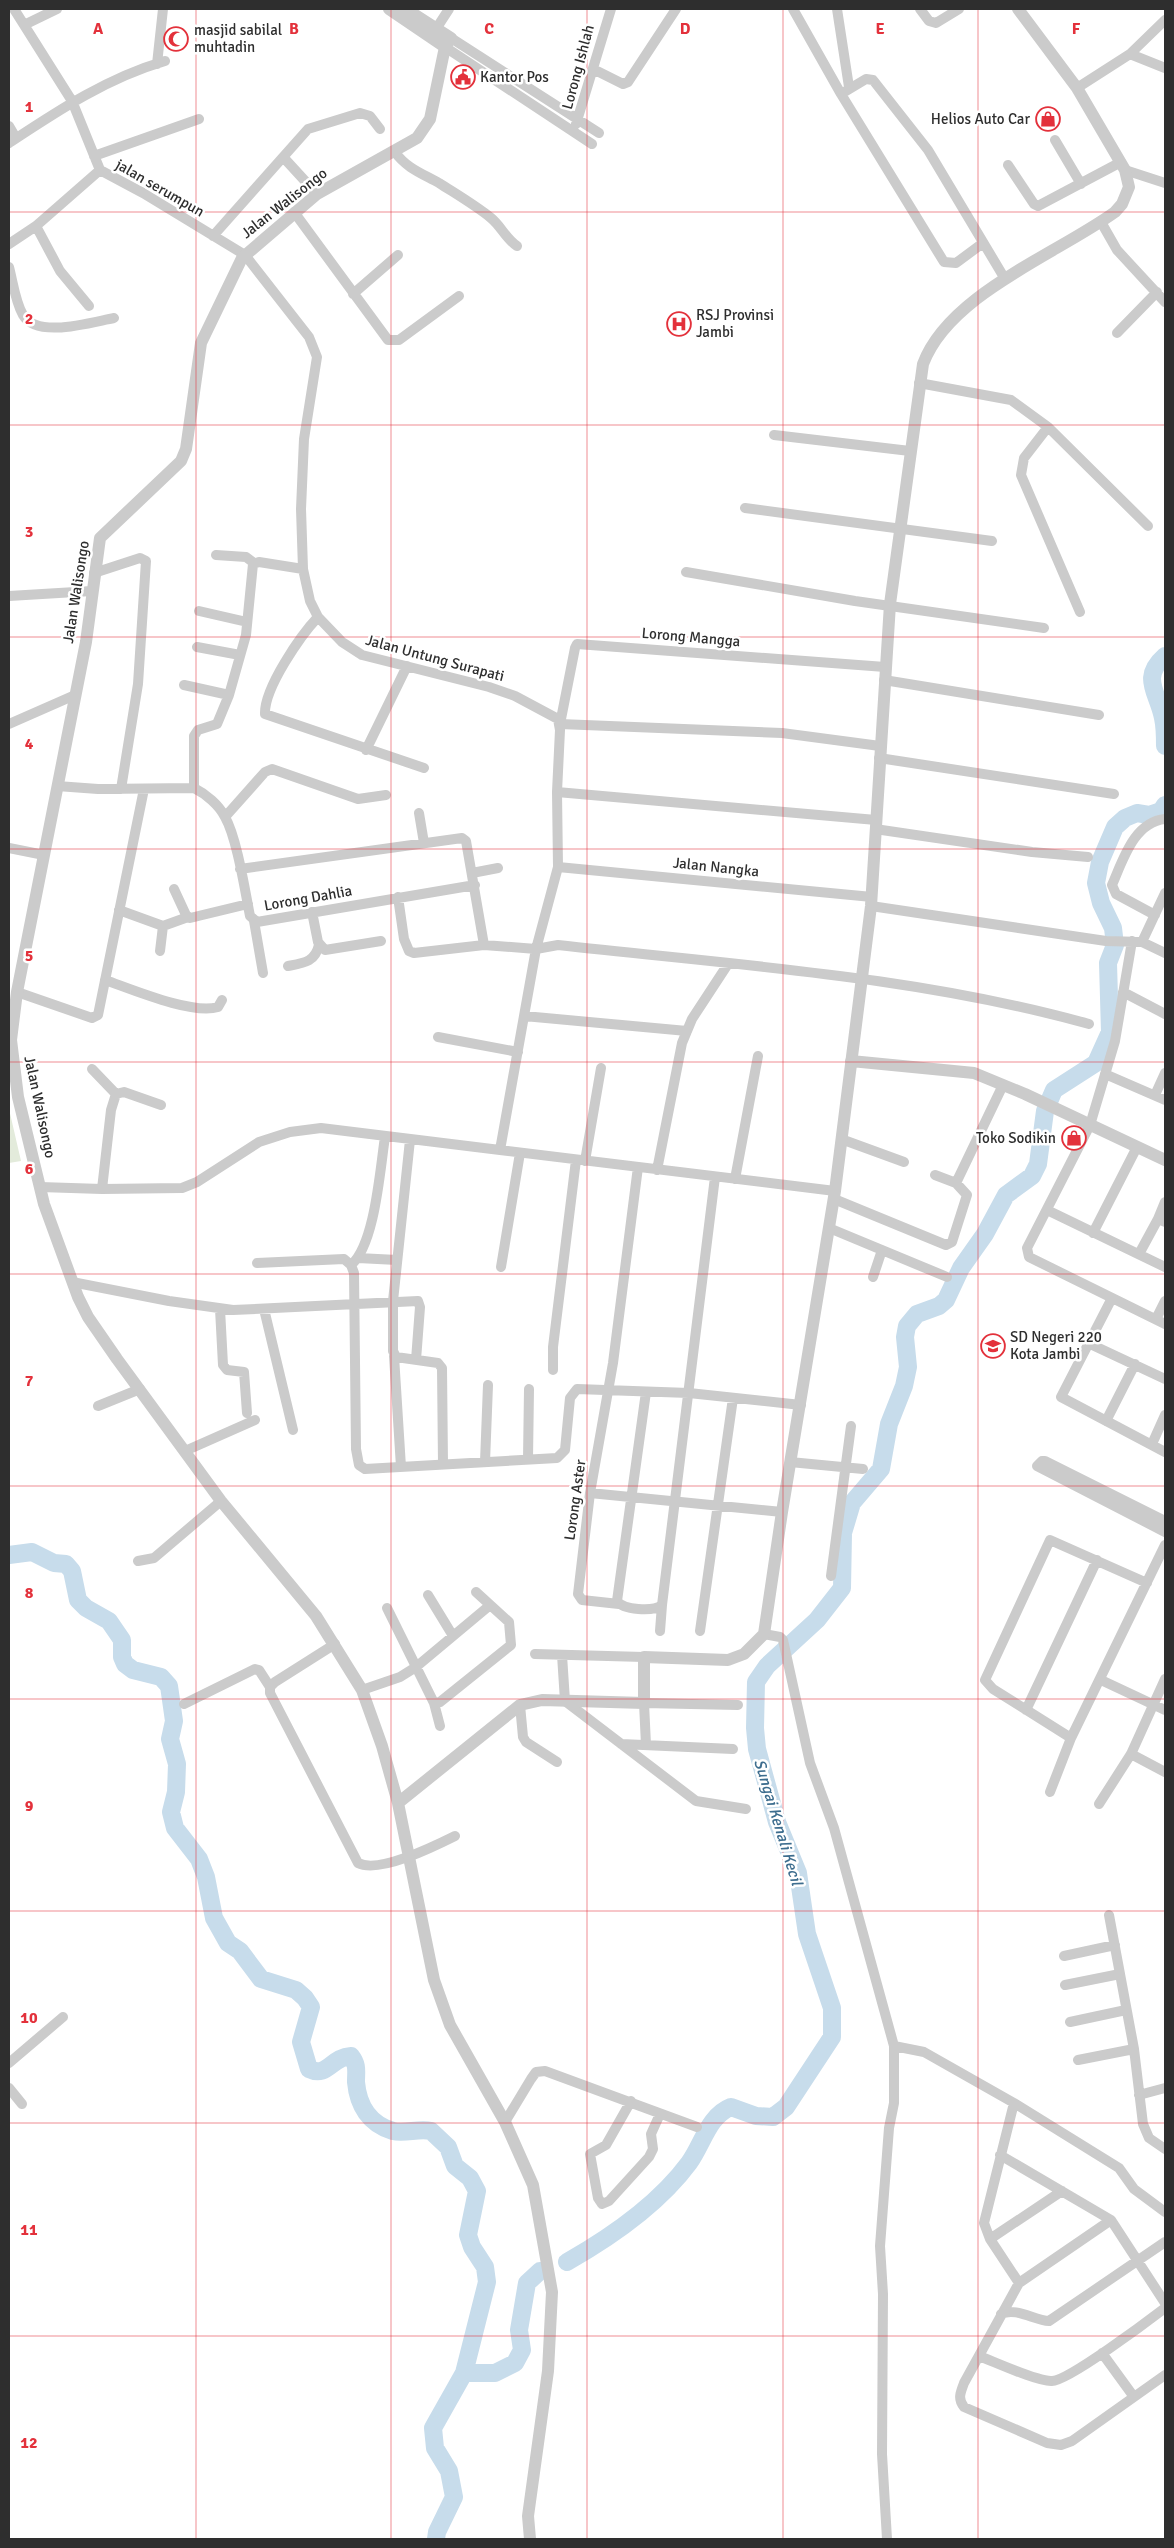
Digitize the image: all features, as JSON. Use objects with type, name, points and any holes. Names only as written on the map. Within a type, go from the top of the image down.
[{"type":"street","name":"jalan serumpun","points":[[14,9],[72,102],[100,170],[143,193],[245,255]]},
{"type":"street","points":[[24,25],[57,9]]},
{"type":"street","points":[[9,126],[12,141],[72,102],[135,70],[161,62],[163,9]]},
{"type":"street","points":[[390,9],[599,133]]},
{"type":"street","points":[[406,9],[436,29],[448,42],[571,131],[592,144]]},
{"type":"street","points":[[436,29],[449,9]]},
{"type":"street","name":"Lorong Ishlah","points":[[571,131],[579,121],[611,9]]},
{"type":"street","points":[[593,69],[623,84],[627,83],[676,9]]},
{"type":"street","points":[[794,9],[845,90],[944,262],[956,263],[983,242]]},
{"type":"street","points":[[837,9],[845,90]]},
{"type":"street","points":[[920,9],[929,21],[936,23],[959,9]]},
{"type":"street","points":[[535,1654],[728,1660],[744,1654],[764,1634],[834,1195],[862,979],[871,902],[884,667],[899,527],[918,384],[928,351],[944,328],[1005,279],[1115,212],[1129,187],[1123,166],[1077,88],[1018,9]]},
{"type":"street","points":[[1077,88],[1130,54],[1165,20]]},
{"type":"street","name":"Jalan Walisongo","points":[[448,42],[430,119],[416,138],[395,152],[364,166],[317,194],[245,255],[201,343],[186,449],[181,461],[102,534],[94,573],[86,642],[17,992],[13,1023],[12,1056],[18,1097],[40,1187],[72,1282],[88,1317],[221,1501],[275,1564],[335,1644],[362,1690],[382,1746],[398,1803],[429,1956],[443,2008],[450,2025],[505,2122],[533,2185],[552,2292],[548,2371],[528,2516],[530,2539]]},
{"type":"street","points":[[1130,54],[1165,68]]},
{"type":"street","points":[[845,90],[866,79],[873,80],[928,150],[1005,279]]},
{"type":"street","points":[[213,236],[284,158],[300,137],[312,127],[360,113],[370,116],[380,129]]},
{"type":"street","points":[[94,156],[198,119]]},
{"type":"street","points":[[1055,140],[1081,184]]},
{"type":"street","points":[[395,152],[400,159],[414,170],[437,182],[492,218],[508,239],[517,246]]},
{"type":"street","points":[[284,158],[317,194]]},
{"type":"street","points":[[1008,165],[1034,204],[1038,206],[1081,184],[1123,166],[1165,183]]},
{"type":"street","points":[[9,244],[36,226],[100,170]]},
{"type":"street","points":[[294,212],[383,336],[394,342],[459,296]]},
{"type":"street","points":[[1101,222],[1117,250],[1165,302]]},
{"type":"street","points":[[36,226],[60,271],[89,306]]},
{"type":"street","name":"Jalan Untung Surapati","points":[[245,255],[309,337],[317,357],[300,473],[303,568],[310,601],[318,617],[351,650],[515,696],[554,716],[560,724]]},
{"type":"street","points":[[353,294],[398,255]]},
{"type":"street","points":[[9,267],[22,313],[29,322],[46,328],[58,328],[114,318]]},
{"type":"street","points":[[1117,333],[1157,292]]},
{"type":"street","points":[[918,384],[1006,398],[1048,427],[1148,526]]},
{"type":"street","points":[[1048,427],[1024,458],[1021,475],[1080,612]]},
{"type":"street","points":[[774,435],[910,450]]},
{"type":"street","points":[[745,508],[899,527],[992,541]]},
{"type":"street","points":[[216,555],[246,557],[254,563],[303,568]]},
{"type":"street","points":[[94,573],[140,558],[146,561],[138,684],[122,789]]},
{"type":"street","points":[[58,786],[122,789],[194,788],[195,732],[218,724],[229,694],[247,622],[251,573],[254,563]]},
{"type":"street","points":[[686,572],[855,601],[890,604],[1044,628]]},
{"type":"street","points":[[9,596],[92,591]]},
{"type":"street","points":[[199,611],[247,622]]},
{"type":"street","points":[[318,617],[296,642],[270,693],[265,713],[277,719],[366,750],[424,768]]},
{"type":"street","name":"Lorong Mangga","points":[[560,724],[574,648],[578,644],[884,667]]},
{"type":"street","points":[[197,647],[240,655]]},
{"type":"street","points":[[366,750],[407,666]]},
{"type":"street","points":[[884,680],[1099,715]]},
{"type":"street","points":[[184,685],[229,694]]},
{"type":"street","points":[[9,724],[75,695]]},
{"type":"street","points":[[500,1150],[536,948],[558,867],[557,792],[560,724],[782,733],[1114,794]]},
{"type":"street","points":[[225,817],[265,772],[272,769],[280,770],[358,799],[386,795]]},
{"type":"street","name":"Lorong Dahlia","points":[[194,788],[208,797],[225,817],[240,869],[250,916],[254,921],[261,922],[475,885]]},
{"type":"street","points":[[17,992],[95,1018],[98,1014],[144,789]]},
{"type":"street","points":[[557,792],[875,825],[1032,852],[1088,857]]},
{"type":"street","points":[[419,813],[424,843]]},
{"type":"street","points":[[1155,915],[1116,894],[1112,884],[1130,844],[1146,825],[1165,819]]},
{"type":"street","points":[[240,869],[464,839],[475,885],[484,945]]},
{"type":"street","points":[[9,848],[44,855]]},
{"type":"street","name":"Jalan Nangka","points":[[558,867],[871,902],[1106,941],[1137,942]]},
{"type":"street","points":[[472,873],[498,868]]},
{"type":"street","points":[[174,889],[188,917]]},
{"type":"street","points":[[1165,893],[1155,915],[1137,942],[1123,992],[1115,1041],[1090,1125],[1027,1248],[1029,1257],[1161,1321],[1165,1301]]},
{"type":"street","points":[[398,897],[404,939],[409,951],[414,953],[484,945],[536,948],[558,945],[862,979],[1029,1008],[1089,1024]]},
{"type":"street","points":[[119,910],[163,926],[188,917],[212,914],[248,904]]},
{"type":"street","points":[[288,966],[310,961],[317,955],[319,945],[312,912]]},
{"type":"street","points":[[254,921],[263,973]]},
{"type":"street","points":[[160,951],[163,926]]},
{"type":"street","points":[[319,945],[325,950],[381,941]]},
{"type":"street","points":[[1137,942],[1165,952]]},
{"type":"street","points":[[657,1170],[682,1043],[692,1019],[728,964]]},
{"type":"street","points":[[105,980],[176,1004],[207,1009],[218,1007],[222,1000]]},
{"type":"street","points":[[1123,992],[1165,1014]]},
{"type":"street","points":[[524,1016],[687,1031]]},
{"type":"street","points":[[438,1037],[518,1052]]},
{"type":"street","points":[[735,1179],[758,1056]]},
{"type":"street","points":[[851,1062],[972,1072],[1025,1094],[1165,1160]]},
{"type":"street","points":[[553,1370],[553,1347],[581,1160],[601,1068]]},
{"type":"street","points":[[92,1069],[116,1094]]},
{"type":"street","points":[[1155,1095],[1165,1073]]},
{"type":"street","points":[[1105,1074],[1165,1100]]},
{"type":"street","points":[[956,1183],[1003,1085]]},
{"type":"street","points":[[116,1094],[124,1092],[161,1105]]},
{"type":"street","points":[[102,1189],[111,1110],[116,1094]]},
{"type":"street","points":[[40,1187],[102,1189],[174,1188],[190,1185],[259,1142],[290,1132],[321,1128],[735,1179],[834,1195],[946,1245],[952,1242],[967,1198],[965,1191],[956,1183],[935,1175]]},
{"type":"street","points":[[385,1137],[368,1237],[354,1261],[354,1411],[359,1464],[365,1469],[557,1458],[565,1450],[570,1398],[577,1389],[689,1393],[800,1405]]},
{"type":"street","points":[[841,1139],[904,1162]]},
{"type":"street","points":[[401,1467],[394,1356],[393,1301],[410,1140]]},
{"type":"street","points":[[1093,1233],[1137,1147]]},
{"type":"street","points":[[501,1267],[520,1153]]},
{"type":"street","name":"Lorong Aster","points":[[620,1604],[595,1603],[582,1600],[578,1594],[590,1493],[608,1390],[638,1167]]},
{"type":"street","points":[[660,1631],[715,1177]]},
{"type":"street","points":[[1139,1254],[1162,1220],[1165,1202]]},
{"type":"street","points":[[1047,1210],[1165,1266]]},
{"type":"street","points":[[829,1228],[947,1277]]},
{"type":"street","points":[[873,1277],[882,1250]]},
{"type":"street","points":[[257,1263],[344,1259],[354,1261],[397,1260]]},
{"type":"street","points":[[72,1282],[220,1309],[264,1309],[393,1301],[420,1302],[416,1360]]},
{"type":"street","points":[[1112,1298],[1061,1397],[1165,1452]]},
{"type":"street","points":[[185,1451],[251,1417],[244,1372],[227,1370],[223,1365],[220,1309]]},
{"type":"street","points":[[264,1309],[293,1430]]},
{"type":"street","points":[[1088,1343],[1165,1379]]},
{"type":"street","points":[[394,1356],[438,1363],[442,1368],[443,1464]]},
{"type":"street","points":[[1106,1420],[1135,1364]]},
{"type":"street","points":[[485,1462],[488,1385]]},
{"type":"street","points":[[98,1406],[140,1389]]},
{"type":"street","points":[[528,1460],[529,1389]]},
{"type":"street","points":[[646,1392],[617,1601],[624,1607],[655,1608],[662,1605]]},
{"type":"street","points":[[700,1631],[733,1398]]},
{"type":"street","points":[[1152,1444],[1165,1415]]},
{"type":"street","points":[[831,1576],[851,1426]]},
{"type":"street","points":[[1165,1521],[1044,1461],[1037,1466],[1165,1532]]},
{"type":"street","points":[[790,1462],[863,1470]]},
{"type":"street","points":[[590,1493],[782,1512]]},
{"type":"street","points":[[138,1561],[154,1558],[221,1501]]},
{"type":"street","points":[[1071,1738],[988,1684],[985,1678],[1050,1540],[1147,1583]]},
{"type":"street","points":[[1050,1792],[1071,1738],[1101,1680],[1165,1545]]},
{"type":"street","points":[[1026,1710],[1097,1560]]},
{"type":"street","points":[[434,1703],[440,1702],[511,1645],[509,1622],[476,1592]]},
{"type":"street","points":[[428,1595],[453,1636]]},
{"type":"street","points":[[362,1690],[400,1677],[490,1606]]},
{"type":"street","points":[[387,1608],[434,1703],[440,1726]]},
{"type":"street","points":[[764,1634],[780,1637],[783,1643],[810,1763],[834,1828],[894,2046],[894,2103],[889,2128],[880,2246],[883,2294],[882,2454],[887,2539]]},
{"type":"street","points":[[270,1687],[335,1644]]},
{"type":"street","points":[[562,1655],[565,1700],[696,1801],[746,1809]]},
{"type":"street","points":[[644,1657],[646,1745]]},
{"type":"street","points":[[184,1704],[255,1669],[259,1670],[270,1687],[272,1699],[358,1863],[367,1865],[410,1858],[455,1836]]},
{"type":"street","points":[[1099,1804],[1131,1754],[1165,1679]]},
{"type":"street","points":[[1101,1680],[1165,1710]]},
{"type":"street","points":[[398,1803],[520,1705],[542,1700],[565,1700],[738,1705]]},
{"type":"street","points":[[520,1705],[523,1737],[557,1762]]},
{"type":"street","points":[[621,1744],[733,1749]]},
{"type":"street","points":[[1131,1754],[1165,1772]]},
{"type":"street","points":[[1109,1915],[1134,2049],[1146,2132],[1154,2143],[1165,2148]]},
{"type":"street","points":[[1064,1956],[1114,1945]]},
{"type":"street","points":[[1065,1986],[1120,1974]]},
{"type":"street","points":[[1070,2022],[1126,2010]]},
{"type":"street","points":[[9,2063],[63,2017]]},
{"type":"street","points":[[894,2046],[924,2052],[1014,2102],[1119,2168],[1134,2189],[1165,2212]]},
{"type":"street","points":[[1078,2060],[1134,2049]]},
{"type":"street","points":[[505,2122],[531,2079],[539,2071],[545,2071],[697,2127]]},
{"type":"street","points":[[9,2088],[22,2104]]},
{"type":"street","points":[[1140,2095],[1165,2088]]},
{"type":"street","points":[[631,2102],[605,2148],[590,2154],[598,2198],[602,2204],[609,2200],[650,2156],[653,2149],[652,2134],[660,2114]]},
{"type":"street","points":[[1014,2102],[984,2223],[990,2239],[1019,2283]]},
{"type":"street","points":[[1000,2155],[1111,2220],[1165,2302]]},
{"type":"street","points":[[990,2239],[1062,2191]]},
{"type":"street","points":[[1111,2220],[1019,2283],[979,2356],[959,2399],[964,2407],[1053,2445],[1072,2441],[1165,2375]]},
{"type":"street","points":[[1001,2314],[1008,2311],[1016,2312],[1050,2321],[1139,2262],[1165,2242]]},
{"type":"street","points":[[979,2356],[1052,2381],[1102,2353],[1165,2308]]},
{"type":"street","points":[[1102,2353],[1134,2397]]},
{"type":"green space","points":[[9,1109],[21,1161],[9,1163]]},
{"type":"waterway","name":"Sungai Kenali Kecil","points":[[1165,656],[1153,671],[1152,678],[1164,721],[1165,746]]},
{"type":"waterway","name":"Sungai Kenali Kecil","points":[[567,2262],[617,2231],[663,2193],[689,2163],[711,2124],[723,2111],[731,2107],[756,2116],[773,2117],[786,2107],[832,2037],[832,2008],[807,1934],[798,1873],[777,1822],[757,1749],[755,1728],[756,1682],[767,1666],[817,1620],[842,1588],[843,1533],[852,1503],[881,1469],[889,1424],[904,1386],[908,1367],[905,1337],[907,1326],[917,1314],[939,1306],[946,1300],[961,1268],[985,1234],[1006,1195],[1032,1176],[1038,1164],[1045,1111],[1054,1090],[1096,1063],[1110,1032],[1108,963],[1115,945],[1113,928],[1101,903],[1096,883],[1100,862],[1115,827],[1125,818],[1137,813],[1149,815],[1161,811],[1165,805]]},
{"type":"waterway","points":[[9,1555],[32,1552],[54,1563],[66,1564],[72,1571],[78,1600],[86,1608],[109,1621],[122,1640],[122,1657],[125,1664],[133,1670],[161,1677],[169,1686],[174,1721],[170,1739],[177,1764],[176,1792],[171,1812],[175,1828],[199,1859],[206,1877],[214,1918],[228,1943],[240,1951],[261,1979],[296,1990],[311,2007],[301,2042],[309,2069],[321,2071],[344,2057],[351,2056],[356,2065],[356,2082],[359,2098],[362,2106],[371,2118],[377,2124],[393,2131],[431,2131],[448,2147],[455,2166],[470,2178],[477,2191],[468,2235],[472,2247],[485,2267],[487,2282],[464,2373],[433,2428],[435,2448],[449,2471],[454,2497],[437,2532],[436,2539]]},
{"type":"waterway","name":"Sungai Kenali Kecil","points":[[464,2373],[495,2373],[515,2363],[522,2350],[519,2330],[527,2283],[540,2271]]},
{"type":"place","name":"masjid sabilal muhtadin","points":[[176,39]]},
{"type":"place","name":"Kantor Pos","points":[[463,77]]},
{"type":"place","name":"Helios Auto Car","points":[[1048,119]]},
{"type":"place","name":"RSJ Provinsi Jambi","points":[[679,324]]},
{"type":"place","name":"Toko Sodikin","points":[[1074,1138]]},
{"type":"place","name":"SD Negeri 220 Kota Jambi","points":[[993,1346]]}]
